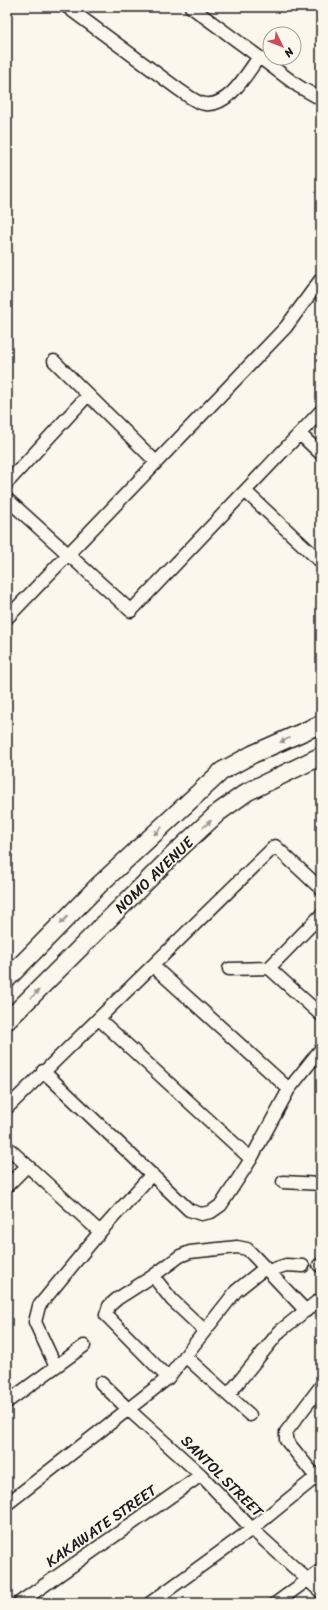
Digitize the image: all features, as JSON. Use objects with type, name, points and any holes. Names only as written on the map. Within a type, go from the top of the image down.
[{"type":"main road","name":"NOMO AVENUE","points":[[7,979],[99,885],[222,771],[253,754],[321,724]]},
{"type":"main road","name":"NOMO AVENUE","points":[[7,1021],[176,852],[219,812],[247,792],[321,756]]},
{"type":"street","points":[[67,7],[178,89],[196,101],[205,104],[220,101],[228,96],[259,57]]},
{"type":"street","points":[[191,7],[298,86],[321,99]]},
{"type":"street","points":[[7,618],[286,327],[321,279]]},
{"type":"street","points":[[54,361],[156,462]]},
{"type":"street","points":[[7,483],[88,395]]},
{"type":"street","points":[[7,499],[131,611],[321,411]]},
{"type":"street","points":[[300,434],[321,454]]},
{"type":"street","points":[[245,491],[321,562]]},
{"type":"street","points":[[7,1108],[43,1071],[99,1019],[275,846],[321,888]]},
{"type":"street","points":[[269,968],[321,915]]},
{"type":"street","points":[[153,966],[289,1088]]},
{"type":"street","points":[[229,969],[269,968],[321,1015]]},
{"type":"street","points":[[99,1019],[251,1159]]},
{"type":"street","points":[[43,1071],[190,1210],[201,1214],[212,1212],[221,1205],[251,1159],[289,1088],[321,1049]]},
{"type":"street","points":[[7,1147],[100,1232]]},
{"type":"street","points":[[7,1186],[27,1166]]},
{"type":"street","points":[[55,1365],[35,1322],[39,1306],[100,1232],[152,1174]]},
{"type":"street","points":[[283,1182],[321,1184]]},
{"type":"street","points":[[168,1378],[106,1315],[109,1306],[117,1299],[153,1276],[180,1256],[190,1252],[237,1247],[247,1250],[279,1281],[306,1311]]},
{"type":"street","points":[[7,1504],[168,1378],[236,1291],[266,1270],[286,1265],[303,1266]]},
{"type":"street","points":[[153,1276],[172,1300],[204,1330]]},
{"type":"street","points":[[228,1395],[280,1331],[319,1300]]},
{"type":"street","points":[[7,1402],[55,1365],[84,1346]]},
{"type":"street","points":[[185,1356],[250,1415]]},
{"type":"street","name":"SANTOL STREET","points":[[101,1383],[201,1475],[252,1529],[321,1592]]},
{"type":"street","points":[[150,1603],[252,1529],[318,1475],[286,1440],[286,1432],[321,1386]]},
{"type":"street","name":"KAKAWATE STREET","points":[[20,1603],[201,1475]]},
{"type":"street","points":[[276,1603],[321,1570]]}]
